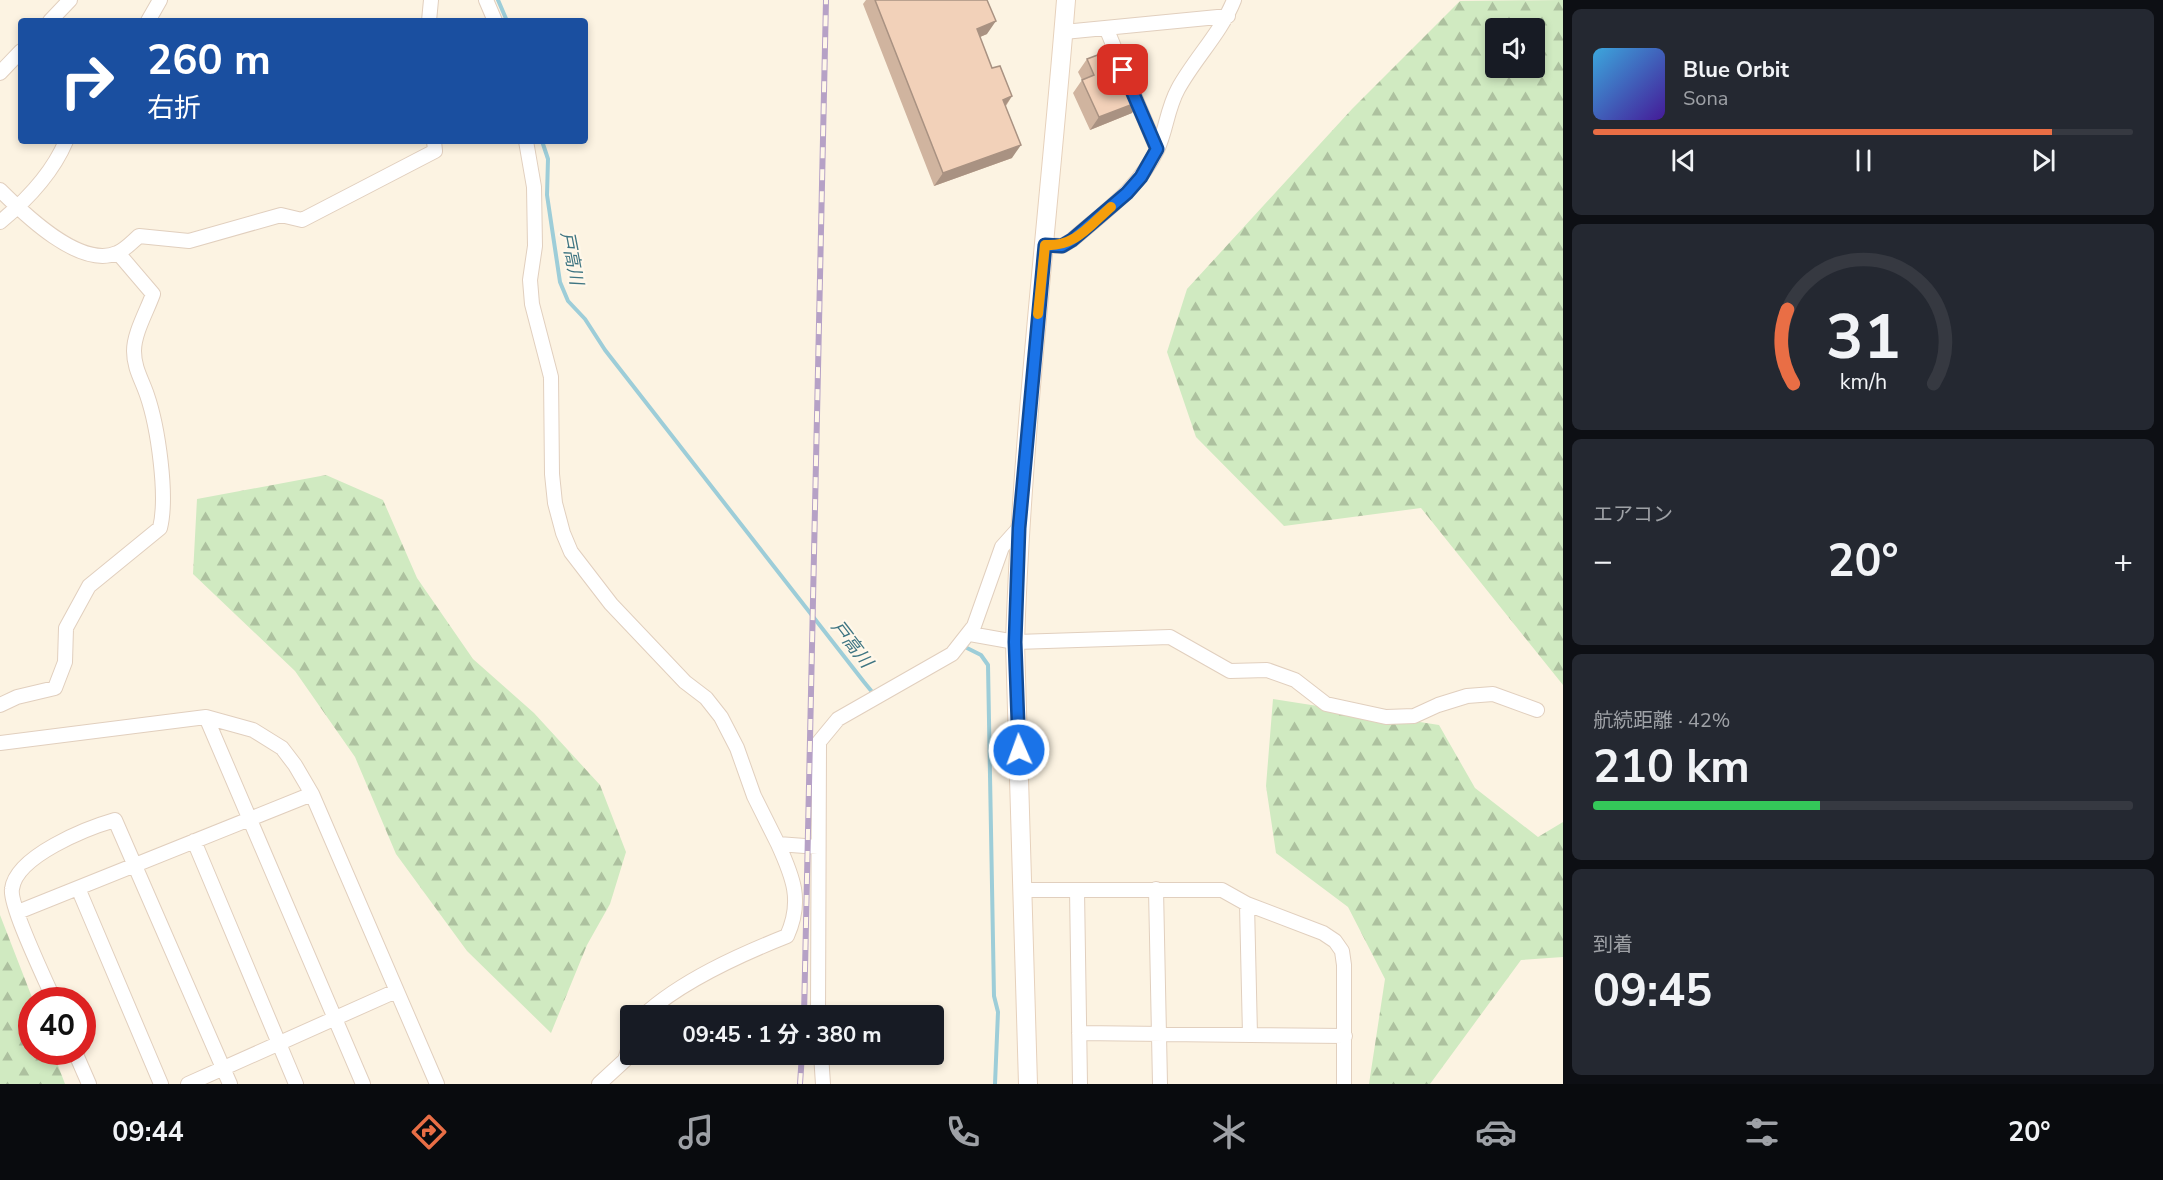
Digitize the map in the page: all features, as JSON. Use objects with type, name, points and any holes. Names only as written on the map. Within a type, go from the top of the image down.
[{"type":"street","points":[[53,18],[70,0]]},
{"type":"street","points":[[150,18],[159,0]]},
{"type":"street","points":[[429,18],[431,0]]},
{"type":"street","points":[[486,0],[494,18]]},
{"type":"street","points":[[1028,1084],[1015,642],[1019,528],[1066,0]]},
{"type":"street","points":[[1045,245],[1062,246],[1072,240],[1127,193],[1141,177],[1157,149],[1170,105],[1228,16],[1234,0]]},
{"type":"street","points":[[1064,33],[1228,16]]},
{"type":"street","points":[[1107,30],[1157,149]]},
{"type":"street","points":[[0,73],[18,54]]},
{"type":"street","points":[[0,222],[18,208],[57,162],[65,144]]},
{"type":"street","points":[[0,190],[18,208],[59,240],[102,256],[118,253],[139,236],[189,241],[281,215],[302,220],[435,151],[434,144]]},
{"type":"street","points":[[527,144],[534,187],[535,246],[530,279],[532,304],[551,377],[552,474],[555,503],[563,533],[571,552],[611,604],[685,682],[706,698],[721,717],[737,748],[754,796],[790,872],[795,892],[794,919],[787,936],[716,968],[656,1005]]},
{"type":"street","points":[[0,705],[17,696],[55,688],[65,662],[66,628],[90,586],[160,528],[164,514],[164,485],[148,396],[134,363],[134,348],[153,294],[118,253]]},
{"type":"street","points":[[818,1005],[819,742],[838,719],[952,654],[970,634],[1002,547],[1019,528]]},
{"type":"street","points":[[970,634],[1015,642],[1170,637],[1230,671],[1266,670],[1295,680],[1326,704],[1386,717],[1414,716],[1438,705],[1467,696],[1493,694],[1537,710]]},
{"type":"street","points":[[0,743],[207,717],[253,730],[282,748],[296,765],[312,794],[437,1084]]},
{"type":"street","points":[[207,717],[363,1084]]},
{"type":"street","points":[[18,912],[312,794]]},
{"type":"street","points":[[49,987],[18,912],[12,888],[15,879],[31,858],[99,824],[115,820],[230,1084]]},
{"type":"street","points":[[194,841],[296,1084]]},
{"type":"street","points":[[778,844],[818,847]]},
{"type":"street","points":[[78,888],[161,1084]]},
{"type":"street","points":[[1156,889],[1160,1084]]},
{"type":"street","points":[[1023,890],[1222,890],[1247,904],[1323,933],[1335,941],[1342,951],[1344,965],[1344,1084]]},
{"type":"street","points":[[1077,890],[1080,1084]]},
{"type":"street","points":[[1247,904],[1250,1035]]},
{"type":"street","points":[[188,1084],[396,991]]},
{"type":"street","points":[[1079,1033],[1344,1036]]},
{"type":"street","points":[[81,1065],[89,1084]]},
{"type":"street","points":[[599,1084],[620,1065]]},
{"type":"street","points":[[821,1065],[823,1084]]},
{"type":"green space","points":[[1563,0],[1563,685],[1421,508],[1284,526],[1196,437],[1167,352],[1187,289],[1352,109],[1460,1]]},
{"type":"green space","points":[[326,475],[383,500],[417,578],[473,659],[534,713],[600,785],[626,852],[610,904],[587,945],[551,1033],[467,951],[396,854],[355,757],[295,671],[193,574],[197,499]]},
{"type":"green space","points":[[1273,699],[1439,725],[1475,788],[1538,837],[1563,822],[1563,957],[1521,960],[1430,1084],[1369,1084],[1385,979],[1348,907],[1276,853],[1266,786]]},
{"type":"green space","points":[[0,915],[28,987],[18,987],[18,1065],[58,1065],[65,1084],[0,1084]]},
{"type":"building","points":[[875,0],[987,0],[996,21],[977,29],[992,68],[1000,66],[1012,96],[1003,100],[1021,145],[943,173]]},
{"type":"building","points":[[1119,47],[1141,101],[1099,117],[1082,80],[1094,75],[1087,59]]},
{"type":"waterway","name":"戸高川","points":[[498,0],[506,18]]},
{"type":"waterway","name":"戸高川","points":[[543,144],[548,159],[547,195],[560,282],[568,301],[585,319],[605,350],[864,682],[873,693],[876,691]]},
{"type":"waterway","name":"戸高川","points":[[963,646],[981,655],[988,665],[994,996],[998,1012],[995,1084]]},
{"type":"railway","points":[[804,1005],[826,0]]},
{"type":"railway","points":[[800,1084],[801,1065]]},
{"type":"slow traffic","points":[[1038,314],[1045,245],[1062,246],[1111,207]]},
{"type":"route","points":[[1019,750],[1015,642],[1019,528],[1045,245],[1062,246],[1072,240],[1127,193],[1141,177],[1157,149],[1123,70]]}]
